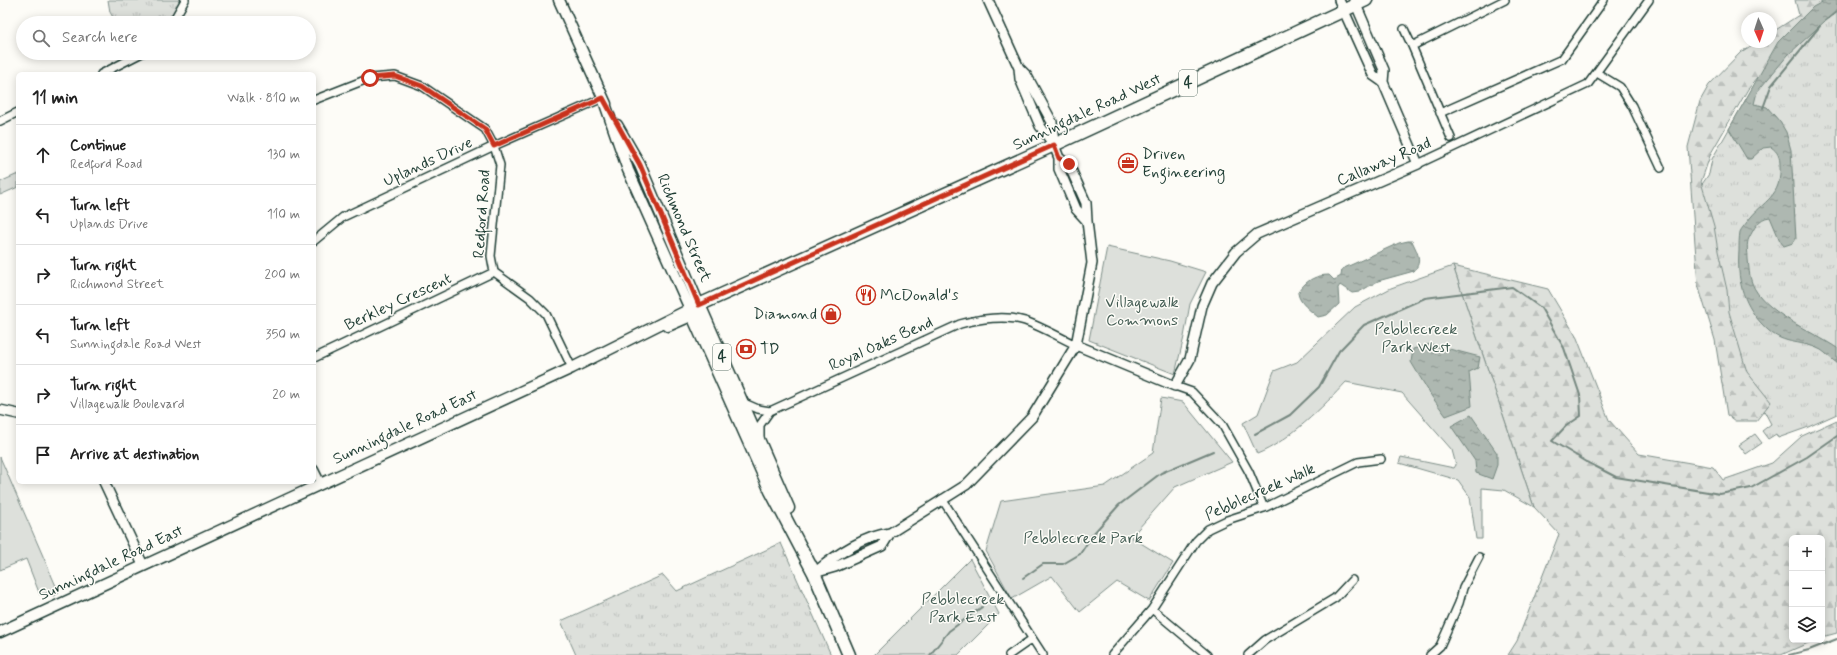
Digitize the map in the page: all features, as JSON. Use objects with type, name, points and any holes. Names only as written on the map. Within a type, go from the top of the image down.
[{"type":"main road","name":"Richmond Street","points":[[559,0],[603,98],[640,165],[696,310],[771,491],[814,573]]},
{"type":"main road","name":"Sunningdale Road West","points":[[696,310],[828,252],[908,210],[1054,145],[1342,5],[1359,2]]},
{"type":"main road","name":"Richmond Street","points":[[696,310],[742,402],[849,655]]},
{"type":"main road","name":"Sunningdale Road East","points":[[0,632],[696,310]]},
{"type":"street","points":[[176,16],[185,0]]},
{"type":"street","points":[[814,573],[831,558],[877,534],[890,533],[966,484],[1032,417],[1076,345],[1092,263],[1087,221],[1076,209],[1059,169],[1059,158],[1054,145],[1052,122],[1027,76],[1019,68],[988,0]]},
{"type":"street","points":[[1412,46],[1505,0]]},
{"type":"street","points":[[1440,113],[1562,59],[1604,0]]},
{"type":"street","name":"Callaway Road","points":[[1176,386],[1190,359],[1202,306],[1212,283],[1236,252],[1257,234],[1418,164],[1588,84],[1649,0]]},
{"type":"street","points":[[1359,2],[1384,70],[1383,82],[1418,164]]},
{"type":"street","points":[[1342,5],[1373,75],[1383,82]]},
{"type":"street","points":[[1404,29],[1451,138]]},
{"type":"street","points":[[105,72],[128,60]]},
{"type":"street","points":[[1597,73],[1620,87],[1632,106],[1661,168]]},
{"type":"street","name":"Redford Road","points":[[316,99],[370,78],[395,76],[422,86],[485,129],[494,146],[500,165],[491,256],[494,272],[530,298],[546,314],[572,368]]},
{"type":"street","name":"Uplands Drive","points":[[316,239],[343,217],[494,146],[603,98]]},
{"type":"street","points":[[0,121],[16,113]]},
{"type":"street","name":"Berkley Crescent","points":[[316,357],[494,272]]},
{"type":"street","name":"Royal Oaks Bend","points":[[770,411],[960,324],[976,320],[1007,319],[1024,321],[1076,345],[1192,392],[1222,424],[1249,472],[1264,508]]},
{"type":"street","points":[[742,402],[758,409],[770,411],[760,425],[760,443]]},
{"type":"street","points":[[0,410],[16,414]]},
{"type":"street","name":"Pebblecreek Walk","points":[[1112,655],[1152,609],[1196,540],[1208,529],[1264,508],[1358,462],[1381,459]]},
{"type":"street","points":[[316,473],[321,483]]},
{"type":"street","points":[[105,484],[143,566]]},
{"type":"street","points":[[942,499],[1043,655]]},
{"type":"street","points":[[1430,655],[1440,646],[1459,603],[1463,588],[1479,557]]},
{"type":"street","points":[[1248,655],[1279,632],[1335,598],[1352,580]]},
{"type":"street","points":[[1152,609],[1206,655]]},
{"type":"street","points":[[1009,655],[1032,639]]},
{"type":"green space","points":[[108,0],[181,0],[171,16],[112,16]]},
{"type":"green space","points":[[1795,0],[1836,0],[1791,38],[1748,89],[1711,153],[1701,182],[1714,226],[1727,290],[1729,312],[1747,372],[1771,402],[1756,421],[1735,421],[1727,415],[1715,340],[1698,285],[1688,147],[1700,101],[1709,85],[1741,52],[1747,48],[1777,48],[1777,29],[1799,15]]},
{"type":"green space","points":[[1837,3],[1837,414],[1806,428],[1778,438],[1776,434],[1768,439],[1762,431],[1771,424],[1761,405],[1743,378],[1694,196],[1709,174],[1712,159],[1753,87]]},
{"type":"green space","points":[[16,175],[16,188],[0,195],[0,182]]},
{"type":"green space","name":"Villagewalk Commons","points":[[1107,247],[1170,261],[1206,272],[1190,304],[1175,374],[1089,340]]},
{"type":"green space","points":[[1453,266],[1548,289],[1577,338],[1609,420],[1639,454],[1713,467],[1723,480],[1772,463],[1802,436],[1837,420],[1837,633],[1825,636],[1825,535],[1789,535],[1789,643],[1808,643],[1781,655],[1508,655],[1517,641],[1559,534],[1534,507]]},
{"type":"green space","name":"Pebblecreek Park West","points":[[1453,266],[1534,507],[1504,490],[1482,488],[1482,539],[1476,539],[1470,497],[1458,480],[1399,463],[1401,457],[1454,468],[1456,465],[1452,450],[1402,393],[1346,382],[1327,402],[1293,432],[1281,441],[1257,454],[1243,423],[1258,414],[1274,371],[1297,362],[1355,307],[1391,288]]},
{"type":"green space","name":"Pebblecreek Park","points":[[1161,398],[1183,402],[1232,462],[1175,487],[1131,537],[1173,563],[1149,601],[1117,582],[1080,612],[1052,576],[1012,599],[986,551],[1001,501],[1105,486],[1153,453]]},
{"type":"green space","points":[[1755,434],[1762,443],[1746,454],[1739,445]]},
{"type":"green space","points":[[0,457],[59,593],[53,596],[49,592],[40,595],[26,559],[0,570]]},
{"type":"green space","points":[[781,543],[831,655],[576,655],[561,621],[663,575],[677,591]]},
{"type":"green space","name":"Pebblecreek Park East","points":[[970,559],[999,614],[958,655],[874,655]]},
{"type":"water","points":[[1826,0],[1837,0],[1837,10],[1788,55],[1757,92],[1754,104],[1767,107],[1780,122],[1786,132],[1791,150],[1796,239],[1793,243],[1784,246],[1780,241],[1770,217],[1762,219],[1757,224],[1749,238],[1747,248],[1750,277],[1758,293],[1766,303],[1777,312],[1837,348],[1837,363],[1821,350],[1813,346],[1776,336],[1761,323],[1749,307],[1740,280],[1740,232],[1753,214],[1771,197],[1775,191],[1780,176],[1780,162],[1777,153],[1771,147],[1763,148],[1751,159],[1747,159],[1729,129],[1775,48],[1777,48],[1778,42],[1813,7]]},
{"type":"water","points":[[1412,241],[1419,260],[1414,271],[1378,281],[1359,292],[1352,293],[1340,285],[1338,288],[1339,304],[1327,315],[1318,317],[1299,297],[1298,293],[1307,282],[1324,275],[1329,275],[1334,280],[1341,276],[1342,269],[1399,243]]},
{"type":"water","points":[[1430,344],[1480,357],[1478,368],[1469,372],[1472,406],[1446,416],[1432,397],[1411,362],[1413,349]]},
{"type":"water","points":[[1471,415],[1497,453],[1497,465],[1492,479],[1476,473],[1475,461],[1451,426]]},
{"type":"waterway","points":[[1825,21],[1837,12]]},
{"type":"waterway","points":[[1763,108],[1771,86],[1820,26]]},
{"type":"waterway","points":[[1255,434],[1290,415],[1319,387],[1339,351],[1364,325],[1425,298],[1512,287],[1541,308],[1564,348],[1580,395],[1581,416],[1566,426],[1552,441],[1616,477],[1720,494],[1751,488],[1807,457],[1837,436]]},
{"type":"waterway","points":[[1023,578],[1043,564],[1063,564],[1080,554],[1093,534],[1119,505],[1161,473],[1213,451]]},
{"type":"waterway","points":[[930,655],[949,631],[982,607]]},
{"type":"waterway","points":[[1789,655],[1809,650],[1837,639]]},
{"type":"place","name":"Driven Engineering","points":[[1128,163]]},
{"type":"place","name":"McDonald's","points":[[866,295]]},
{"type":"place","name":"Diamond","points":[[831,314]]},
{"type":"place","name":"TD","points":[[746,349]]},
{"type":"route","points":[[370,78],[395,76],[422,86],[485,129],[494,146],[603,98],[640,165],[699,305],[1054,145],[1059,158],[1069,164]]}]
